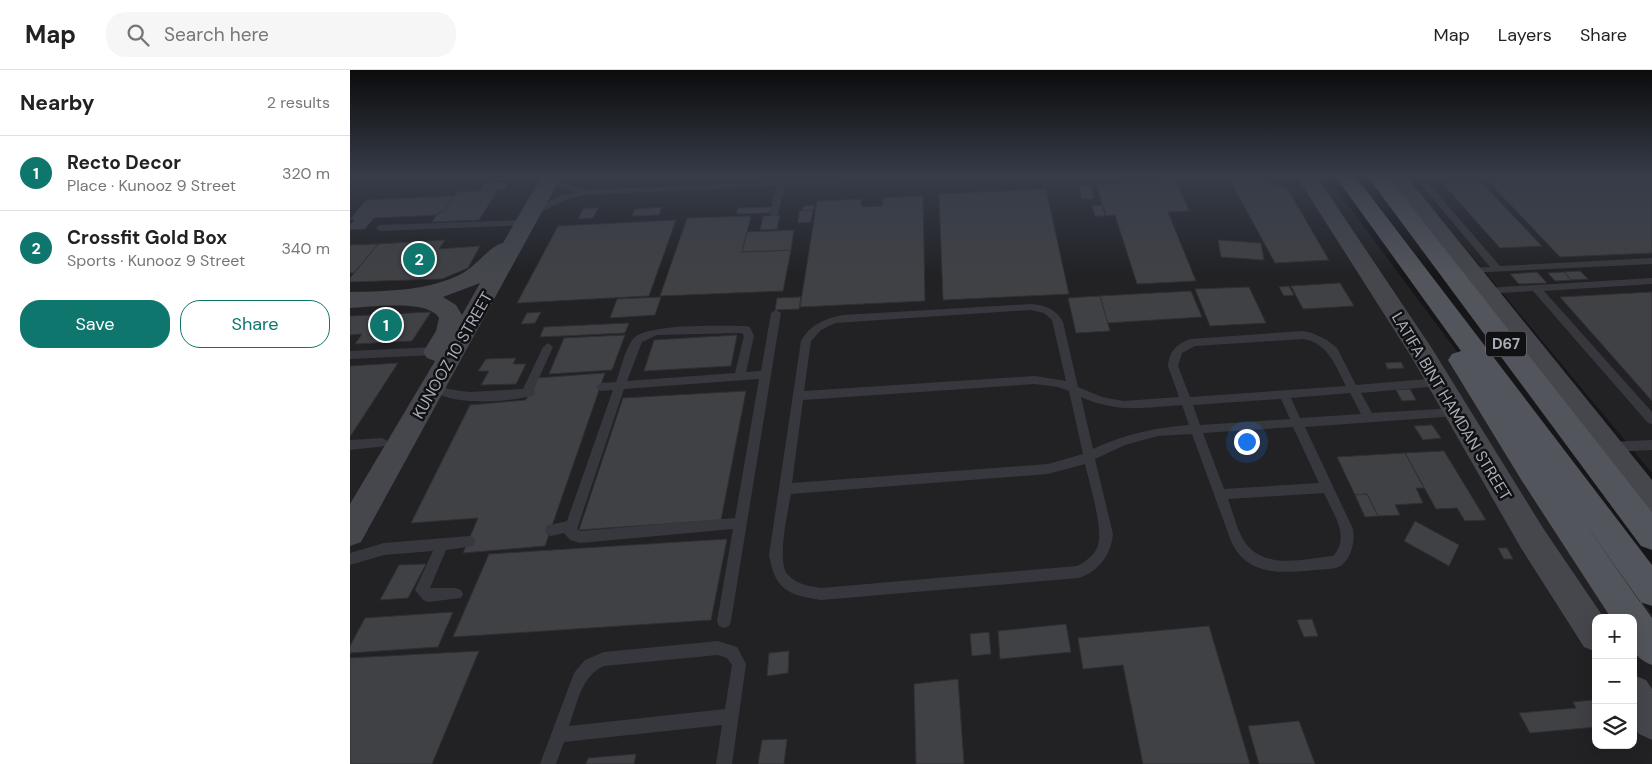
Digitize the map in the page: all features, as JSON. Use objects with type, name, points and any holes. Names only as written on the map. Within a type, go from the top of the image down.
[{"type":"main road","name":"D67","points":[[1370,209],[1652,591]]},
{"type":"main road","name":"D67","points":[[1404,209],[1643,507],[1652,536]]},
{"type":"main road","points":[[1430,290],[1432,306],[1439,324],[1553,504],[1629,614]]},
{"type":"main road","points":[[1637,626],[1652,648]]},
{"type":"street","name":"KUNOOZ 10 STREET","points":[[350,532],[534,209]]},
{"type":"street","name":"LATIFA BINT HAMDAN STREET","points":[[1328,209],[1439,382],[1532,538],[1592,629]]},
{"type":"street","name":"D67","points":[[1422,209],[1609,447],[1643,507]]},
{"type":"street","points":[[397,298],[439,290],[468,279],[487,267],[526,223]]},
{"type":"street","points":[[350,300],[397,298],[424,300],[440,305],[449,315],[443,340]]},
{"type":"street","name":"KUNOOZ 10 STREET","points":[[350,496],[443,340]]},
{"type":"street","points":[[1637,699],[1652,721]]},
{"type":"lane","points":[[380,228],[526,223],[538,209]]},
{"type":"lane","points":[[774,214],[775,209]]},
{"type":"lane","points":[[1447,209],[1497,268]]},
{"type":"lane","points":[[1470,270],[1652,261]]},
{"type":"lane","points":[[1485,291],[1652,281]]},
{"type":"lane","points":[[1536,288],[1652,420]]},
{"type":"lane","points":[[1031,307],[1049,311],[1056,318],[1072,387],[1107,534],[1106,544],[1097,561],[1079,572],[821,594],[800,591],[784,580],[776,564],[778,537],[806,341],[814,330],[827,322],[843,318],[1031,307]]},
{"type":"lane","points":[[724,621],[776,313]]},
{"type":"lane","points":[[740,376],[749,336],[746,329],[656,332],[646,335],[636,343],[570,526],[571,534],[580,537],[740,523]]},
{"type":"lane","points":[[1284,395],[1347,528],[1347,548],[1343,556],[1336,562],[1280,567],[1263,564],[1241,548],[1236,541],[1173,366],[1173,359],[1180,348],[1194,342],[1303,335],[1315,338],[1326,343],[1333,351],[1368,417]]},
{"type":"lane","points":[[350,355],[443,340]]},
{"type":"lane","points":[[434,386],[452,395],[473,397],[528,392],[548,347]]},
{"type":"lane","points":[[601,387],[765,375]]},
{"type":"lane","points":[[798,396],[1035,380],[1060,383],[1100,401],[1117,405],[1284,395],[1439,382]]},
{"type":"lane","points":[[784,489],[1048,469],[1063,466],[1105,448],[1140,436],[1158,432],[1457,412]]},
{"type":"lane","points":[[350,445],[382,443]]},
{"type":"lane","points":[[1609,447],[1652,444]]},
{"type":"lane","points":[[1220,494],[1328,488]]},
{"type":"lane","points":[[551,530],[570,526]]},
{"type":"lane","points":[[350,559],[384,548],[469,542]]},
{"type":"lane","points":[[442,544],[422,590],[428,596],[456,594]]},
{"type":"lane","points":[[548,764],[578,678],[590,665],[604,659],[718,648],[732,652],[739,664],[724,764]]},
{"type":"lane","points":[[559,735],[732,716]]},
{"type":"shaded area","points":[[350,209],[1351,209],[1652,614],[1652,764],[350,764]]},
{"type":"shaded area","points":[[1433,209],[1652,209],[1652,473]]},
{"type":"building","points":[[358,209],[445,209],[437,215],[374,218],[365,229],[350,230],[350,225],[354,220],[350,219]]},
{"type":"building","points":[[445,209],[486,209],[479,220],[432,222],[438,213]]},
{"type":"building","points":[[583,209],[597,209],[593,218],[578,219]]},
{"type":"building","points":[[635,209],[661,209],[659,215],[632,216]]},
{"type":"building","points":[[738,209],[771,209],[770,213],[736,214]]},
{"type":"building","points":[[816,209],[923,209],[925,301],[800,307]]},
{"type":"building","points":[[940,209],[1050,209],[1069,294],[943,300]]},
{"type":"building","points":[[1093,209],[1103,209],[1105,216],[1095,216]]},
{"type":"building","points":[[1104,209],[1188,209],[1189,211],[1168,212],[1196,281],[1137,284],[1115,215],[1106,216]]},
{"type":"building","points":[[1246,209],[1299,209],[1329,260],[1275,263]]},
{"type":"building","points":[[1466,209],[1507,209],[1542,246],[1500,248]]},
{"type":"building","points":[[1515,209],[1652,209],[1652,253],[1560,257]]},
{"type":"building","points":[[813,210],[811,222],[798,223],[799,211]]},
{"type":"building","points":[[780,215],[777,229],[760,230],[763,216]]},
{"type":"building","points":[[751,216],[742,252],[791,250],[783,291],[660,296],[687,218]]},
{"type":"building","points":[[676,220],[649,296],[517,303],[558,226]]},
{"type":"building","points":[[794,230],[791,250],[742,252],[747,232]]},
{"type":"building","points":[[445,240],[439,249],[480,246],[468,268],[442,279],[350,282],[350,278],[378,244]]},
{"type":"building","points":[[1218,240],[1261,243],[1264,260],[1221,257]]},
{"type":"building","points":[[378,244],[354,273],[350,273],[350,245]]},
{"type":"building","points":[[1580,271],[1588,279],[1571,280],[1564,272]]},
{"type":"building","points":[[1537,272],[1547,283],[1519,284],[1510,274]]},
{"type":"building","points":[[1564,272],[1571,280],[1555,281],[1548,273]]},
{"type":"building","points":[[1340,283],[1354,306],[1303,309],[1291,286]]},
{"type":"building","points":[[1289,286],[1294,295],[1284,296],[1279,287]]},
{"type":"building","points":[[1249,287],[1266,323],[1210,326],[1195,289]]},
{"type":"building","points":[[1191,291],[1202,317],[1107,323],[1100,296]]},
{"type":"building","points":[[1652,292],[1652,401],[1560,297]]},
{"type":"building","points":[[1100,296],[1110,331],[1076,333],[1068,298]]},
{"type":"building","points":[[661,297],[655,315],[610,318],[617,299]]},
{"type":"building","points":[[801,297],[799,309],[775,310],[777,298]]},
{"type":"building","points":[[431,312],[412,341],[355,344],[362,334],[350,335],[350,316]]},
{"type":"building","points":[[541,312],[535,323],[521,324],[527,313]]},
{"type":"building","points":[[629,323],[625,333],[540,337],[544,327]]},
{"type":"building","points":[[625,335],[612,370],[549,374],[564,338]]},
{"type":"building","points":[[737,335],[731,366],[644,371],[654,340]]},
{"type":"building","points":[[516,358],[513,364],[526,364],[516,384],[481,385],[489,371],[478,371],[486,359]]},
{"type":"building","points":[[1401,362],[1404,368],[1388,369],[1385,363]]},
{"type":"building","points":[[398,363],[350,437],[350,366]]},
{"type":"building","points":[[605,373],[545,546],[463,553],[478,518],[411,523],[470,405],[526,400],[536,378]]},
{"type":"building","points":[[1410,389],[1416,400],[1402,401],[1396,390]]},
{"type":"building","points":[[746,391],[721,520],[579,530],[623,398]]},
{"type":"building","points":[[1432,425],[1441,438],[1423,440],[1414,426]]},
{"type":"building","points":[[1444,451],[1486,520],[1465,521],[1457,508],[1436,509],[1405,453]]},
{"type":"building","points":[[1405,453],[1424,488],[1416,488],[1423,503],[1395,505],[1400,515],[1378,516],[1367,494],[1355,495],[1337,457]]},
{"type":"building","points":[[1367,494],[1378,516],[1365,517],[1355,495]]},
{"type":"building","points":[[1415,521],[1459,545],[1449,566],[1404,541]]},
{"type":"building","points":[[727,539],[711,620],[453,637],[489,554]]},
{"type":"building","points":[[1498,548],[1507,548],[1513,559],[1504,559]]},
{"type":"building","points":[[426,564],[408,598],[380,600],[399,565]]},
{"type":"building","points":[[453,612],[438,647],[350,653],[350,646],[365,618]]},
{"type":"building","points":[[1312,619],[1318,636],[1304,637],[1297,620]]},
{"type":"building","points":[[1066,624],[1071,652],[1000,659],[998,631]]},
{"type":"building","points":[[1209,626],[1250,764],[1143,764],[1123,665],[1083,669],[1078,638]]},
{"type":"building","points":[[989,632],[991,654],[972,656],[970,634]]},
{"type":"building","points":[[479,651],[432,764],[350,764],[350,658]]},
{"type":"building","points":[[789,651],[788,673],[767,676],[769,653]]},
{"type":"building","points":[[958,679],[964,764],[916,764],[914,684]]},
{"type":"building","points":[[1592,700],[1592,727],[1530,733],[1519,713],[1576,708],[1573,702]]},
{"type":"building","points":[[1299,721],[1315,764],[1259,764],[1248,726]]},
{"type":"building","points":[[787,739],[784,764],[758,764],[762,740]]},
{"type":"building","points":[[636,754],[634,764],[586,764],[588,758]]},
{"type":"place","name":"Crossfit Gold Box","points":[[419,259]]},
{"type":"place","name":"Recto Decor","points":[[386,325]]}]
